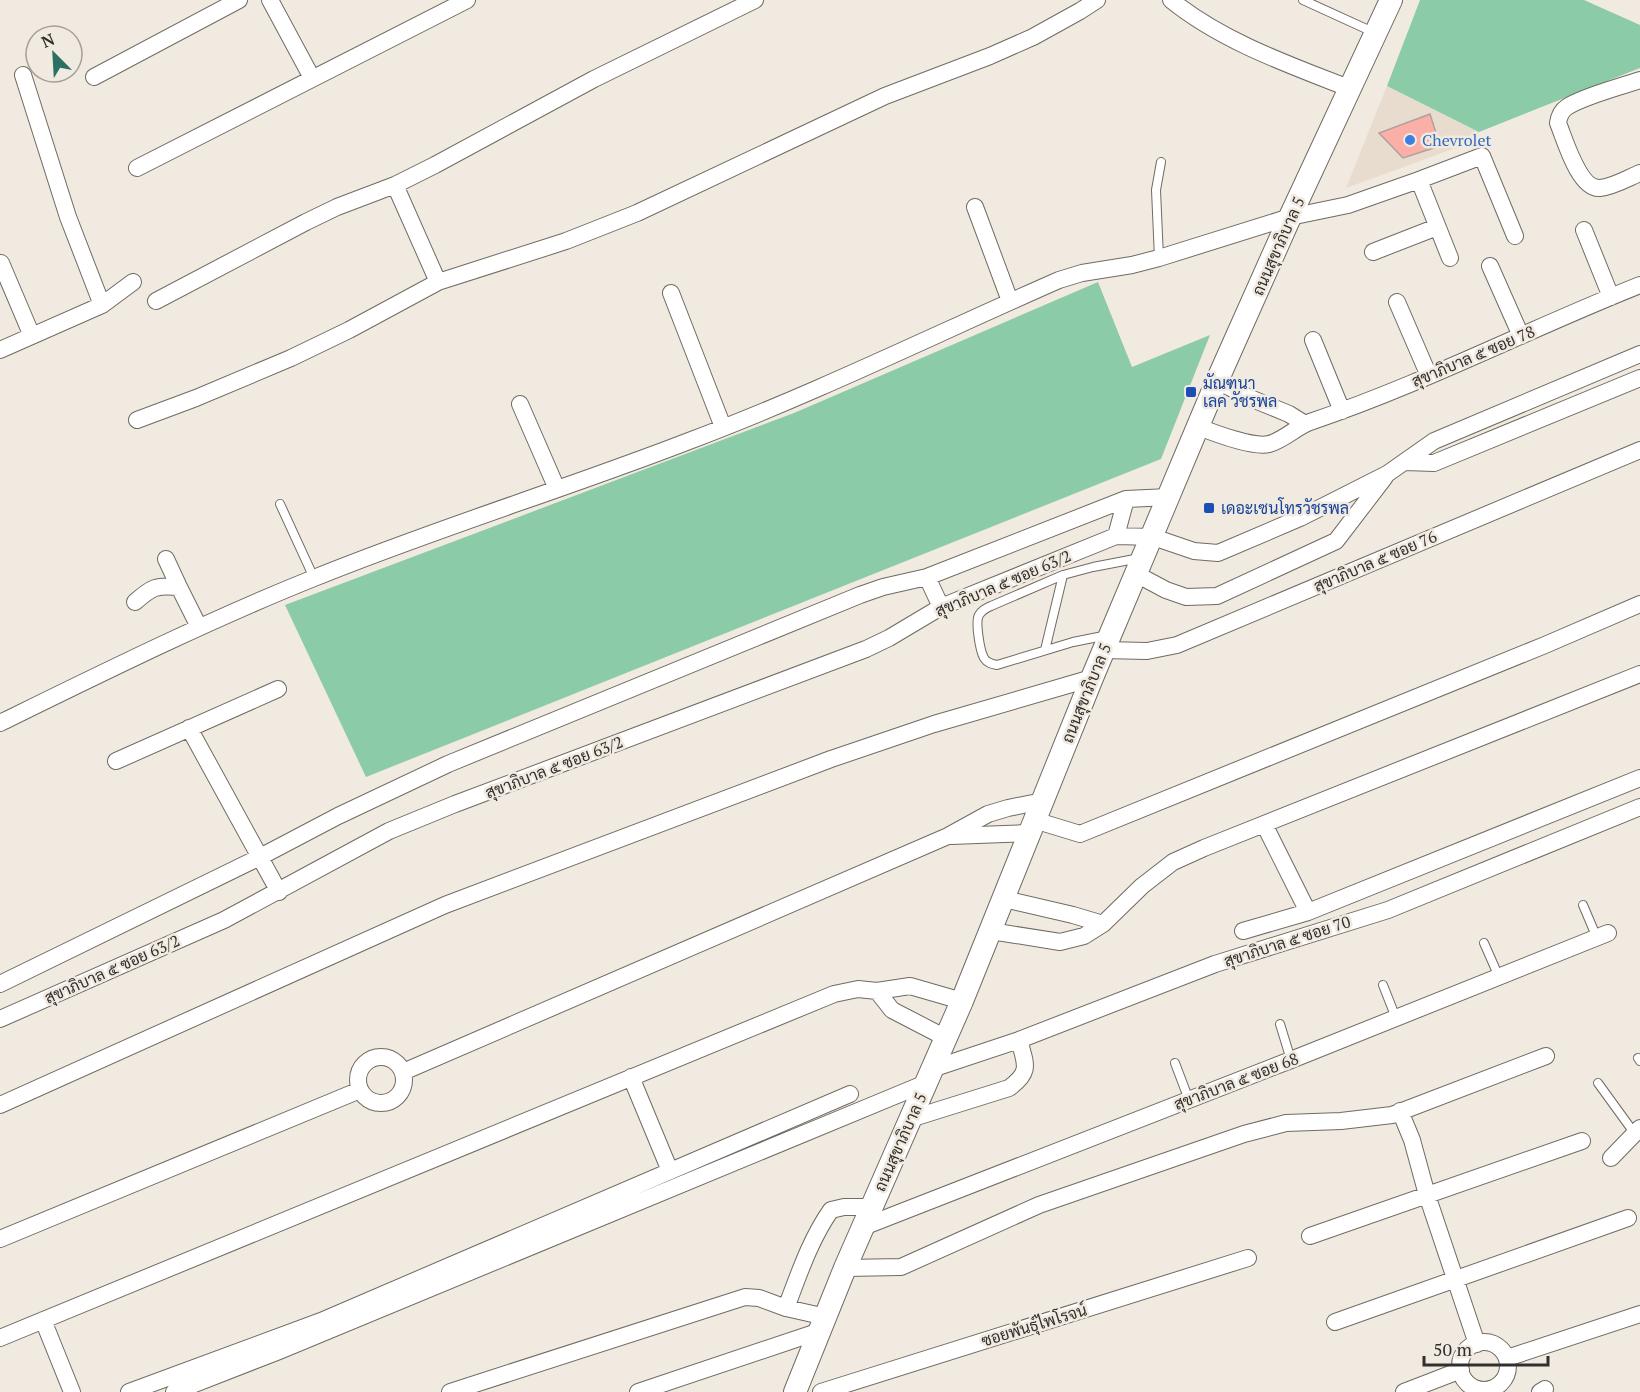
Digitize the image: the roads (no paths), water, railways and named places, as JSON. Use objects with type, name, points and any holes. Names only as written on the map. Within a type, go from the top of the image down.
[{"type":"main road","name":"ถนนสุขาภิบาล 5","points":[[795,1392],[845,1268],[962,1001],[1092,678],[1218,381],[1290,217],[1352,89],[1391,0]]},
{"type":"street","points":[[94,77],[239,0]]},
{"type":"street","points":[[270,0],[312,78]]},
{"type":"street","points":[[137,168],[467,0]]},
{"type":"street","points":[[156,301],[306,222],[337,207],[395,185],[435,165],[594,79],[755,0]]},
{"type":"street","points":[[137,420],[291,358],[438,282],[566,241],[637,213],[885,96],[1033,37],[1096,0]]},
{"type":"street","points":[[1171,0],[1233,39],[1306,72],[1352,89]]},
{"type":"street","points":[[23,75],[68,217],[102,305]]},
{"type":"street","points":[[1640,80],[1576,102],[1559,115],[1558,123],[1581,179],[1593,188],[1601,188],[1640,173]]},
{"type":"street","points":[[0,723],[199,627],[314,578],[723,427],[1059,280],[1082,273],[1159,258],[1290,217],[1348,205],[1482,156],[1515,236]]},
{"type":"street","points":[[1419,180],[1450,258]]},
{"type":"street","points":[[395,185],[438,282]]},
{"type":"street","points":[[975,207],[1010,301]]},
{"type":"street","points":[[1373,252],[1437,227]]},
{"type":"street","points":[[1584,230],[1611,297]]},
{"type":"street","points":[[0,262],[32,336]]},
{"type":"street","points":[[1490,266],[1521,336]]},
{"type":"street","points":[[0,350],[102,305],[133,282]]},
{"type":"street","name":"สุขาภิบาล ๕ ซอย 78","points":[[1199,427],[1231,439],[1268,444],[1305,424],[1429,376],[1640,285]]},
{"type":"street","points":[[671,293],[723,427]]},
{"type":"street","points":[[1397,302],[1429,376]]},
{"type":"street","points":[[1313,340],[1342,411]]},
{"type":"street","points":[[1126,499],[1116,536],[1153,537],[1194,551],[1218,554],[1300,518],[1387,474],[1434,441],[1640,354]]},
{"type":"street","points":[[1406,462],[1434,463],[1640,378]]},
{"type":"street","points":[[1218,381],[1250,398],[1289,414],[1305,424]]},
{"type":"street","points":[[520,404],[557,489]]},
{"type":"street","name":"สุขาภิบาล ๕ ซอย 76","points":[[1107,643],[1147,651],[1177,645],[1640,450]]},
{"type":"street","points":[[1140,566],[1166,590],[1186,597],[1217,596],[1336,541],[1387,474]]},
{"type":"street","points":[[0,984],[260,857],[338,816],[448,764],[860,595],[883,587],[927,578],[1126,499],[1169,497]]},
{"type":"street","name":"สุขาภิบาล ๕ ซอย 63/2","points":[[0,1019],[224,920],[389,831],[866,649],[941,607],[1116,536]]},
{"type":"street","points":[[166,559],[199,627]]},
{"type":"street","points":[[927,578],[941,607]]},
{"type":"street","points":[[135,602],[150,588],[179,587]]},
{"type":"street","points":[[403,1072],[948,836],[988,814],[1008,808],[1080,834],[1640,604]]},
{"type":"street","points":[[991,931],[1060,942],[1084,936],[1103,924],[1142,886],[1173,862],[1640,674]]},
{"type":"street","points":[[0,1105],[456,901],[831,759],[934,724],[1092,678]]},
{"type":"street","points":[[116,761],[278,689]]},
{"type":"street","points":[[189,728],[279,892]]},
{"type":"street","points":[[1243,931],[1308,912],[1640,778]]},
{"type":"street","name":"สุขาภิบาล ๕ ซอย 70","points":[[174,1392],[344,1324],[1019,1040],[1215,964],[1389,910],[1640,807]]},
{"type":"street","points":[[948,836],[1035,818]]},
{"type":"street","points":[[1264,824],[1308,912]]},
{"type":"street","points":[[1004,899],[1103,924]]},
{"type":"street","name":"สุขาภิบาล ๕ ซอย 68","points":[[868,1217],[1190,1100],[1602,935]]},
{"type":"street","points":[[0,1338],[834,993],[858,989],[877,992],[910,986],[962,1001]]},
{"type":"street","points":[[877,992],[892,1010],[946,1038]]},
{"type":"street","points":[[910,1119],[1009,1088],[1016,1083],[1022,1078],[1025,1067],[1019,1040]]},
{"type":"street","points":[[845,1268],[901,1267],[1039,1205],[1244,1134],[1286,1124],[1392,1115],[1546,1056]]},
{"type":"street","points":[[375,1057],[389,1058],[400,1066],[403,1072],[403,1087],[399,1094],[387,1102],[371,1101],[360,1090],[359,1070],[363,1064],[375,1057]]},
{"type":"street","points":[[631,1077],[670,1171]]},
{"type":"street","points":[[0,1239],[360,1090]]},
{"type":"street","points":[[129,1392],[321,1321],[850,1094]]},
{"type":"street","points":[[1400,1112],[1412,1140],[1427,1196],[1477,1344]]},
{"type":"street","points":[[1611,1158],[1637,1131]]},
{"type":"street","points":[[1310,1236],[1582,1141]]},
{"type":"street","points":[[786,1308],[811,1245],[831,1210],[844,1207],[868,1217]]},
{"type":"street","points":[[1335,1322],[1628,1218]]},
{"type":"street","name":"ซอยพันธ์ุไพโรจน์","points":[[821,1392],[1248,1258]]},
{"type":"street","points":[[450,1392],[746,1297],[759,1298],[823,1324]]},
{"type":"street","points":[[1507,1358],[1640,1314]]},
{"type":"street","points":[[43,1320],[72,1392]]},
{"type":"street","points":[[638,1392],[823,1324]]},
{"type":"street","points":[[1477,1344],[1493,1344],[1502,1350],[1507,1358],[1506,1377],[1499,1385],[1490,1389],[1480,1390],[1471,1386],[1464,1379],[1461,1370],[1461,1360],[1466,1352],[1477,1344]]},
{"type":"street","points":[[1404,1392],[1461,1370]]},
{"type":"lane","points":[[1302,0],[1377,33]]},
{"type":"lane","points":[[1159,258],[1156,197],[1161,162]]},
{"type":"lane","points":[[280,504],[314,578]]},
{"type":"lane","points":[[1107,643],[1045,650],[997,665],[984,658],[976,624],[982,611],[991,606],[1063,576],[1093,567],[1140,566]]},
{"type":"lane","points":[[1045,650],[1063,576]]},
{"type":"lane","points":[[1584,905],[1602,935]]},
{"type":"lane","points":[[1484,943],[1499,977]]},
{"type":"lane","points":[[1383,985],[1396,1018]]},
{"type":"lane","points":[[1280,1024],[1291,1060]]},
{"type":"lane","points":[[1175,1063],[1190,1100]]},
{"type":"lane","points":[[1598,1083],[1637,1131]]},
{"type":"place","name":"Chevrolet","points":[[1410,140]]},
{"type":"place","name":"มัณฑนา เลค วัชรพล","points":[[1191,392]]},
{"type":"place","name":"เดอะเซนโทรวัชรพล","points":[[1209,508]]}]
